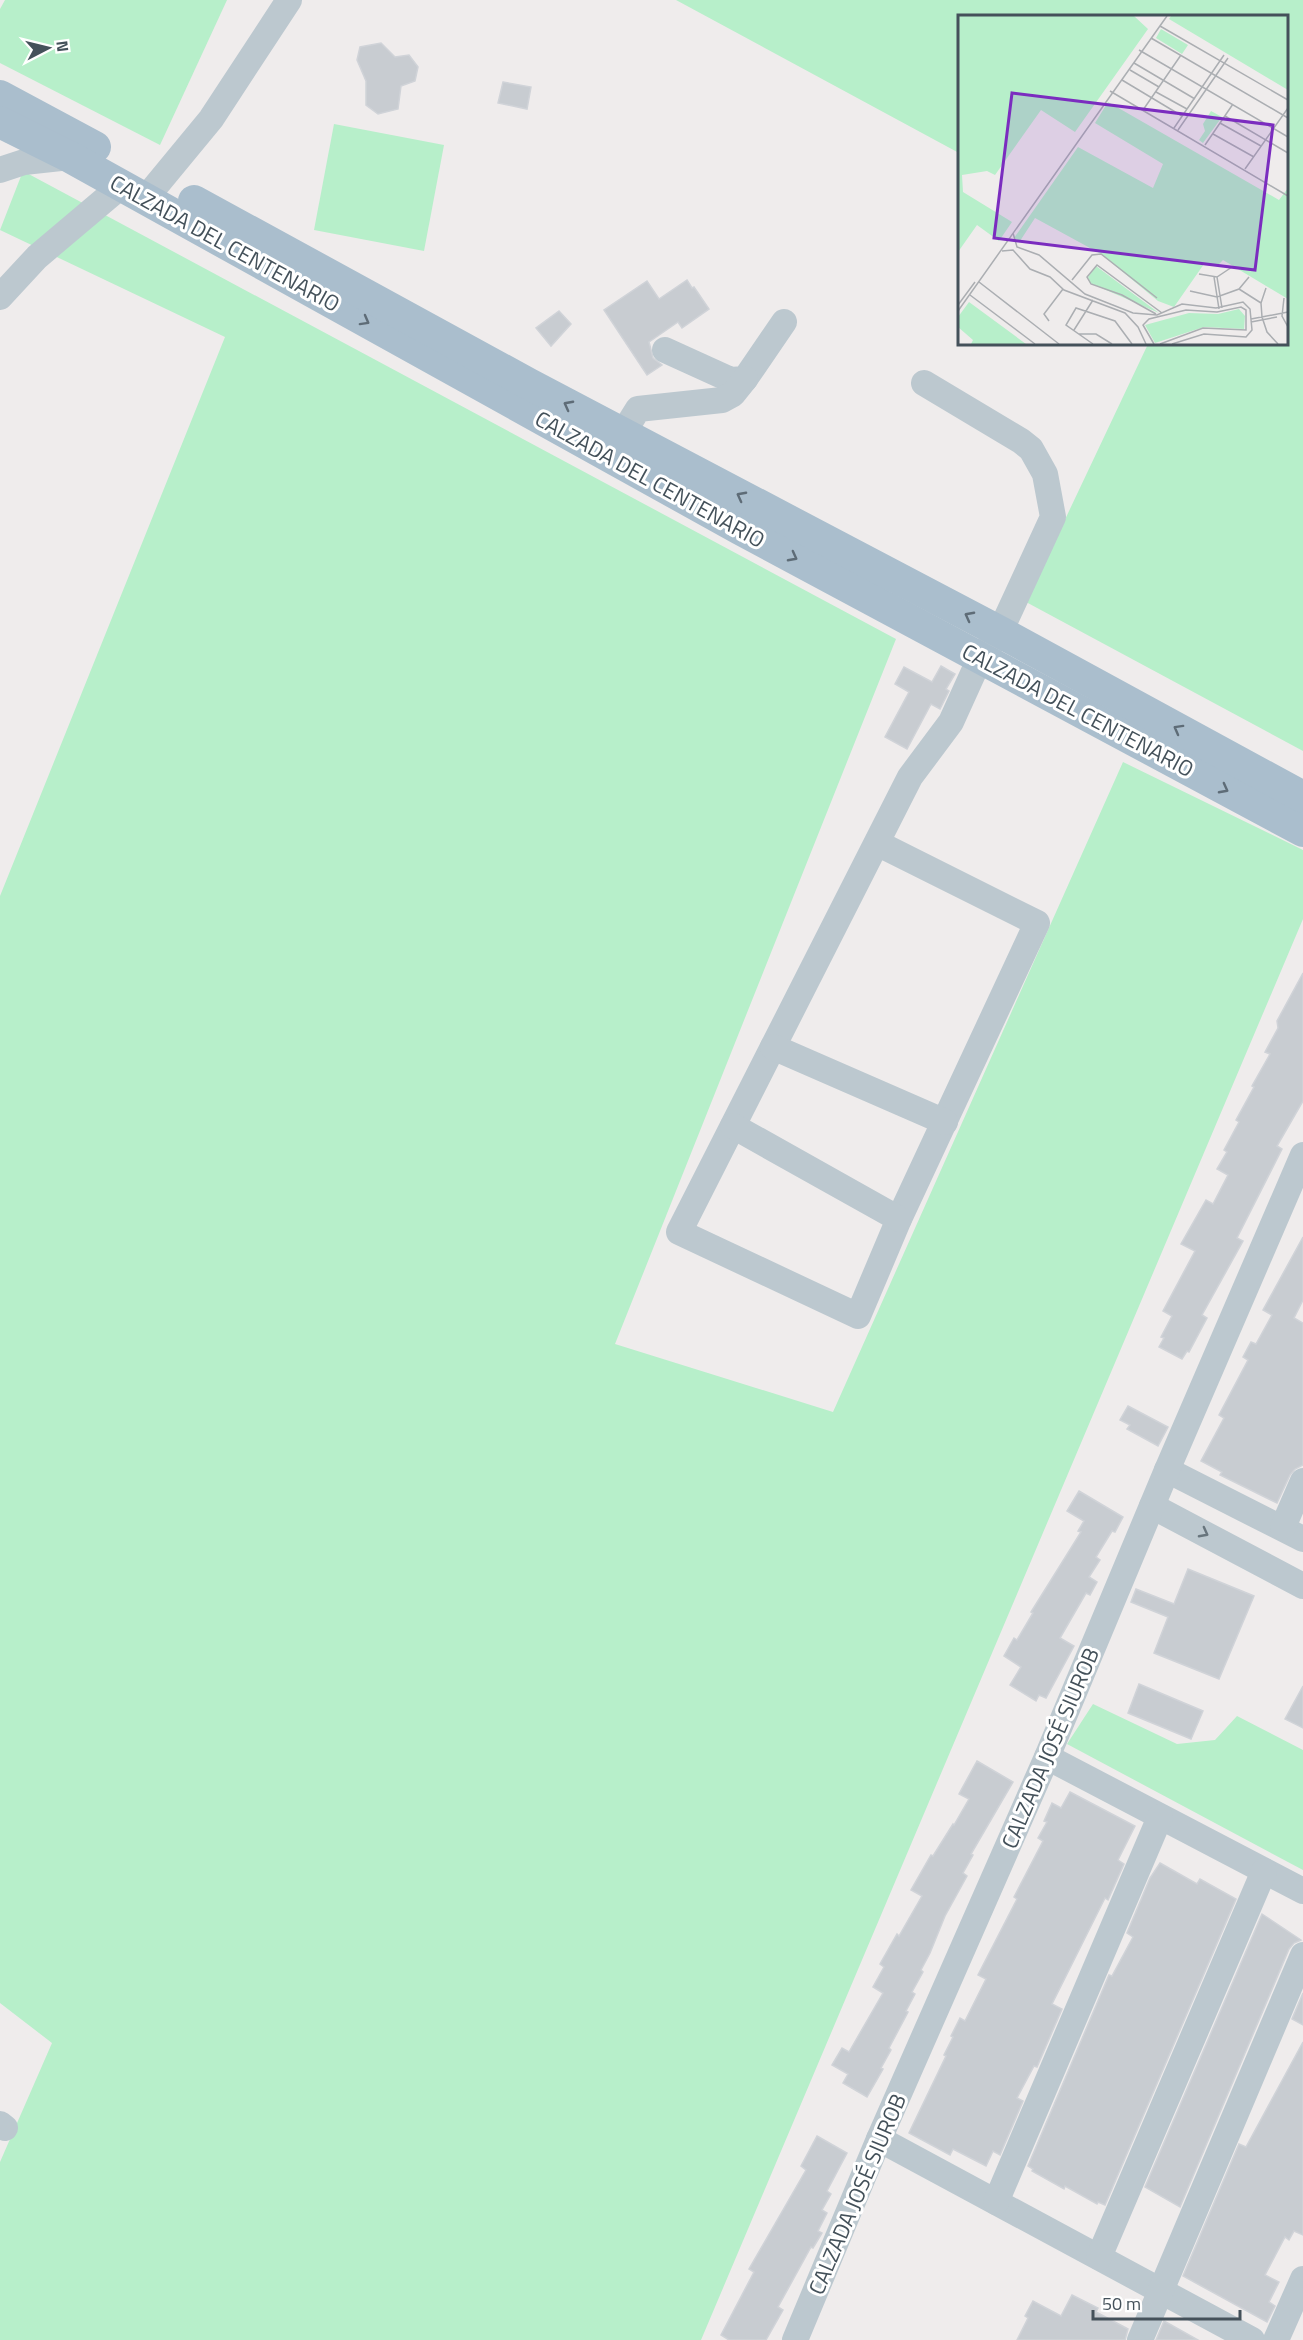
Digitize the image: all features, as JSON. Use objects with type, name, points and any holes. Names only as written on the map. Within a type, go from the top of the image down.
[{"type":"main road","name":"CALZADA DEL CENTENARIO","points":[[0,96],[140,183],[740,529],[1303,831]]},
{"type":"main road","name":"CALZADA DEL CENTENARIO","points":[[0,122],[70,157],[140,183],[623,433],[1000,632],[1303,797]]},
{"type":"street","points":[[0,297],[37,257],[140,183],[211,119],[289,0]]},
{"type":"street","points":[[0,170],[24,162],[70,157]]},
{"type":"street","points":[[623,433],[638,409],[722,400],[733,394],[784,322]]},
{"type":"street","points":[[665,350],[731,380],[745,379]]},
{"type":"street","points":[[655,407],[682,387],[688,377],[691,362]]},
{"type":"street","points":[[877,843],[1037,923],[899,1219],[858,1316],[679,1232],[910,777],[951,722],[980,658],[1000,632],[1053,517],[1045,474],[1031,449],[924,383]]},
{"type":"street","points":[[773,1047],[945,1122]]},
{"type":"street","points":[[733,1126],[899,1219]]},
{"type":"street","name":"CALZADA JOSÉ SIUROB","points":[[795,2340],[879,2139],[1047,1757],[1167,1470],[1300,1170]]},
{"type":"street","points":[[1167,1470],[1293,1533],[1303,1481]]},
{"type":"street","points":[[1152,1506],[1303,1586]]},
{"type":"street","points":[[1047,1757],[1303,1891]]},
{"type":"street","points":[[996,2202],[1160,1817]]},
{"type":"street","points":[[1099,2258],[1264,1871]]},
{"type":"street","points":[[1140,2340],[1303,1955]]},
{"type":"street","points":[[879,2139],[1252,2340]]},
{"type":"street","points":[[1276,2340],[1303,2278]]},
{"type":"green space","points":[[5,0],[227,0],[160,145],[0,63],[0,9]]},
{"type":"green space","points":[[676,0],[1303,0],[1303,751],[1026,602],[1148,345],[1288,345],[1288,15],[958,15],[958,152]]},
{"type":"green space","points":[[334,124],[444,145],[424,251],[314,230]]},
{"type":"green space","points":[[23,171],[896,639],[615,1344],[833,1412],[1123,762],[1303,850],[1303,919],[701,2340],[0,2340],[0,2162],[52,2043],[0,2003],[0,896],[225,337],[0,230]]},
{"type":"green space","points":[[1093,1704],[1177,1744],[1215,1740],[1237,1716],[1303,1750],[1303,1870],[1067,1744]]},
{"type":"building","points":[[381,43],[395,57],[409,55],[418,67],[415,81],[401,86],[398,109],[378,114],[366,105],[366,81],[357,60],[360,47]]},
{"type":"building","points":[[503,82],[531,87],[527,109],[498,103]]},
{"type":"building","points":[[687,280],[709,309],[682,328],[678,322],[649,342],[653,358],[662,365],[647,375],[604,310],[647,281],[659,299]]},
{"type":"building","points":[[559,311],[571,324],[551,346],[536,328]]},
{"type":"building","points":[[941,666],[955,674],[946,689],[949,691],[940,709],[931,704],[907,749],[885,737],[909,692],[895,684],[904,667],[932,682]]},
{"type":"building","points":[[1303,973],[1303,1101],[1277,1146],[1282,1149],[1237,1238],[1243,1241],[1202,1315],[1207,1318],[1189,1352],[1187,1351],[1182,1359],[1159,1347],[1164,1338],[1161,1337],[1172,1316],[1163,1311],[1195,1251],[1181,1244],[1206,1200],[1213,1204],[1228,1175],[1217,1169],[1227,1152],[1224,1150],[1239,1122],[1236,1120],[1254,1087],[1252,1086],[1270,1054],[1265,1052],[1278,1028],[1277,1021]]},
{"type":"building","points":[[1303,1237],[1303,1300],[1294,1318],[1303,1323],[1303,1465],[1290,1475],[1277,1503],[1220,1475],[1222,1472],[1201,1461],[1224,1418],[1219,1415],[1248,1360],[1243,1357],[1251,1342],[1256,1344],[1272,1315],[1263,1310]]},
{"type":"building","points":[[1128,1406],[1168,1427],[1158,1446],[1127,1429],[1130,1425],[1120,1420]]},
{"type":"building","points":[[1079,1491],[1123,1517],[1096,1557],[1100,1560],[1089,1577],[1097,1582],[1090,1595],[1086,1593],[1060,1638],[1074,1646],[1046,1698],[1039,1695],[1036,1701],[1010,1685],[1021,1667],[1004,1656],[1014,1638],[1017,1640],[1033,1613],[1031,1612],[1081,1532],[1078,1531],[1084,1521],[1067,1511]]},
{"type":"building","points":[[1188,1569],[1254,1596],[1219,1679],[1154,1653],[1168,1617],[1131,1602],[1136,1589],[1174,1604]]},
{"type":"building","points":[[1139,1684],[1203,1711],[1191,1739],[1128,1713]]},
{"type":"building","points":[[1303,1686],[1303,1728],[1285,1719]]},
{"type":"building","points":[[977,1761],[1013,1782],[971,1854],[973,1855],[963,1873],[967,1876],[945,1916],[921,1970],[923,1972],[912,1992],[915,1994],[906,2011],[908,2012],[889,2048],[891,2050],[881,2068],[883,2069],[867,2097],[843,2083],[848,2074],[832,2065],[842,2048],[849,2052],[883,1993],[873,1987],[884,1967],[880,1964],[922,1896],[911,1890],[931,1855],[933,1856],[969,1799],[959,1794]]},
{"type":"building","points":[[1070,1792],[1135,1826],[1118,1860],[1124,1864],[1108,1900],[1105,1898],[1052,2004],[1062,2009],[1037,2067],[1034,2066],[1017,2098],[1023,2101],[1000,2155],[993,2151],[986,2166],[953,2149],[950,2155],[909,2133],[946,2056],[944,2055],[953,2037],[951,2036],[960,2018],[965,2021],[986,1979],[978,1975],[1017,1899],[1014,1897],[1043,1841],[1038,1838],[1047,1822],[1044,1821],[1052,1803],[1061,1808]]},
{"type":"building","points":[[1160,1863],[1197,1884],[1200,1879],[1236,1899],[1105,2205],[1098,2202],[1097,2204],[1065,2186],[1064,2189],[1032,2171],[1033,2169],[1028,2166],[1109,1975],[1112,1976],[1133,1937],[1127,1933],[1150,1878]]},
{"type":"building","points":[[1262,1914],[1301,1940],[1289,1949],[1180,2207],[1145,2187]]},
{"type":"building","points":[[1303,1993],[1303,2025],[1292,2019]]},
{"type":"building","points":[[1303,2042],[1303,2235],[1294,2231],[1289,2240],[1285,2237],[1265,2275],[1279,2282],[1269,2302],[1275,2306],[1267,2322],[1183,2276],[1239,2144],[1246,2147]]},
{"type":"building","points":[[817,2136],[847,2153],[827,2191],[831,2194],[822,2210],[827,2213],[818,2231],[822,2233],[813,2248],[811,2247],[778,2307],[783,2310],[766,2340],[729,2340],[721,2335],[754,2272],[749,2269],[806,2170],[801,2166]]},
{"type":"building","points":[[1072,2295],[1098,2308],[1096,2312],[1128,2329],[1125,2340],[1017,2340],[1028,2318],[1025,2316],[1033,2301],[1061,2316]]},
{"type":"building","points":[[1164,2321],[1198,2340],[1156,2340]]}]
